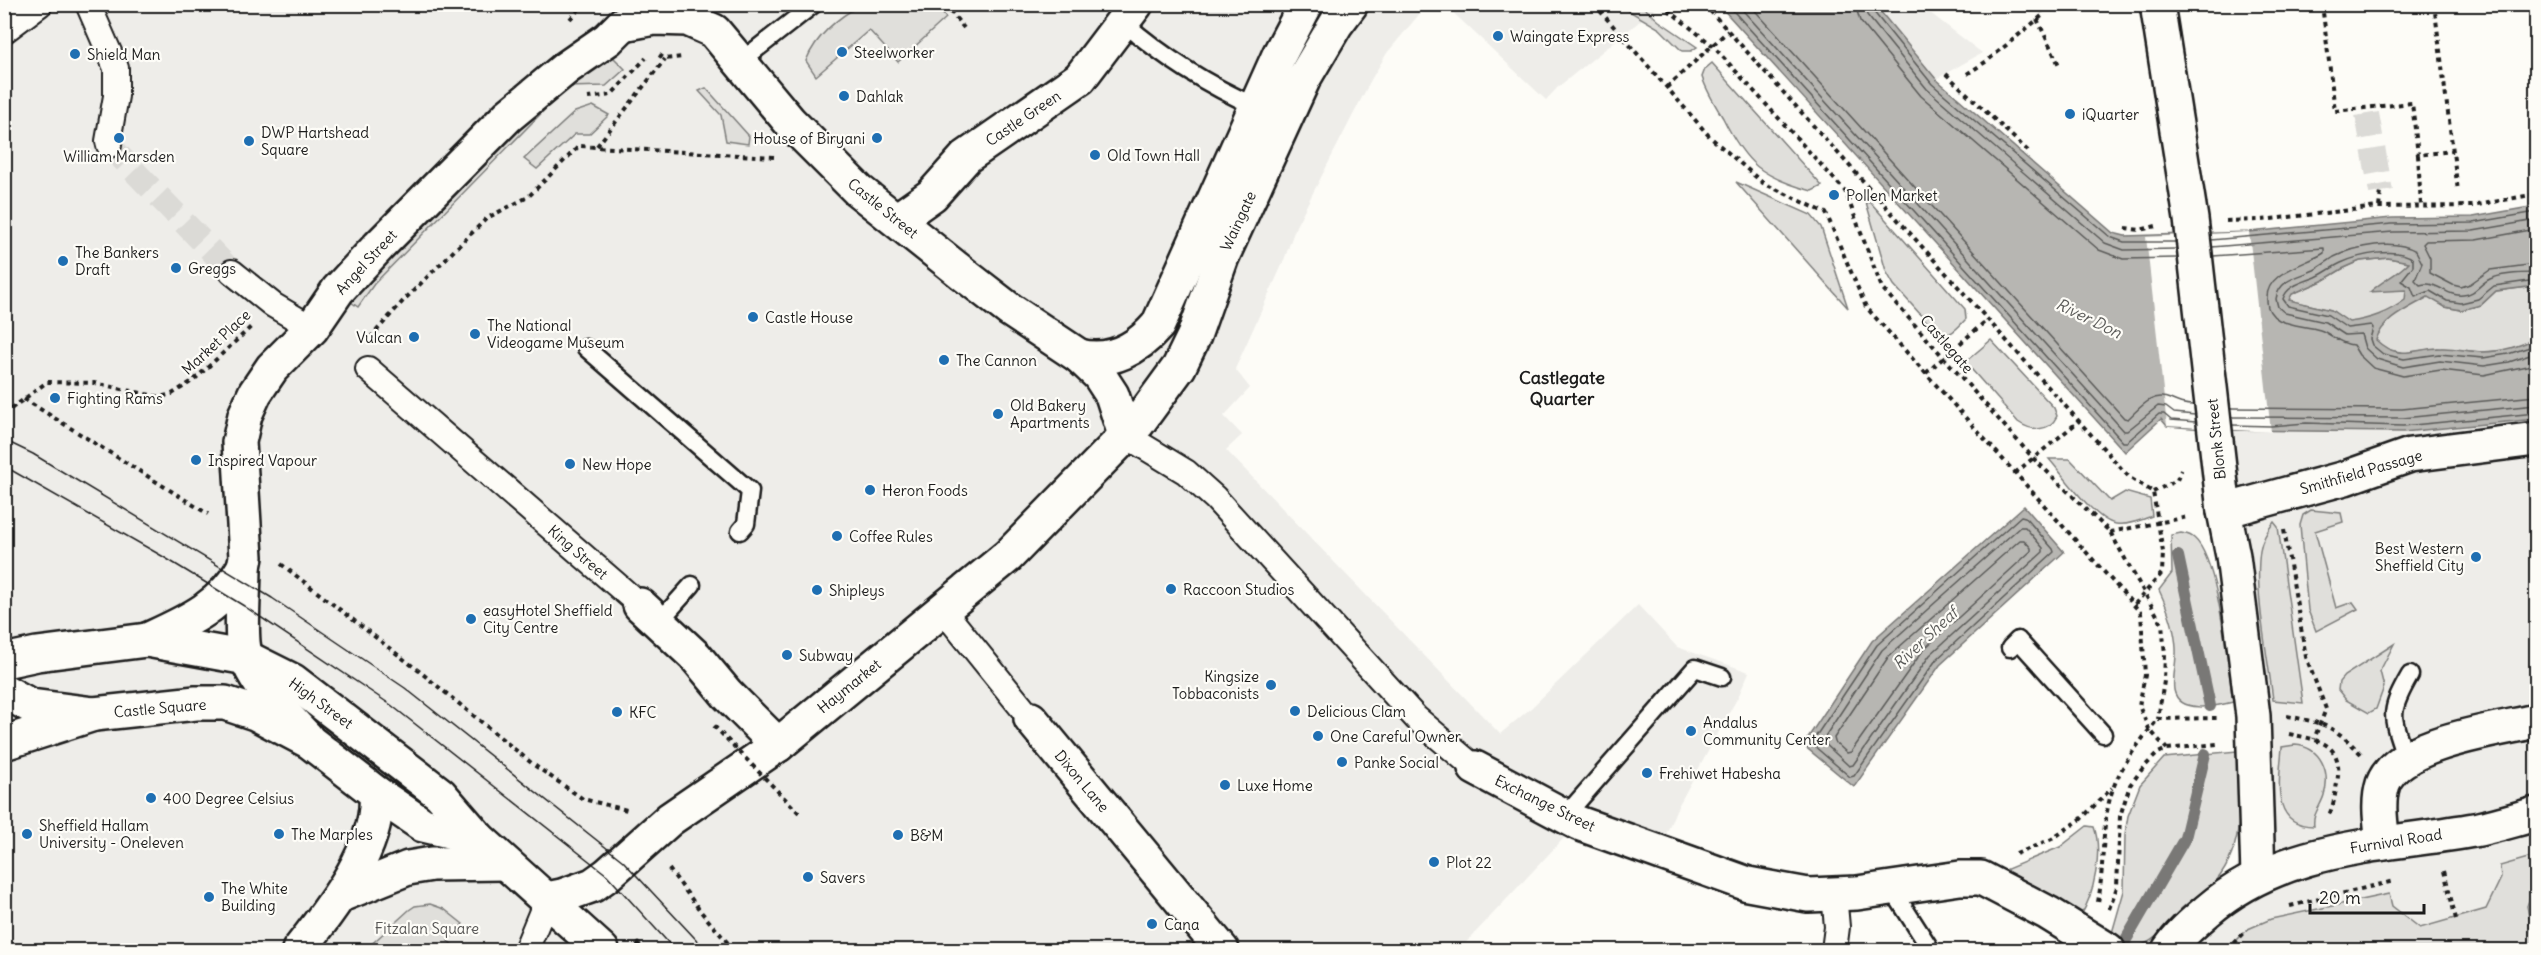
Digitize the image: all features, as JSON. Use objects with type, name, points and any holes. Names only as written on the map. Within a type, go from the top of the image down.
[{"type":"street","points":[[4,31],[39,4]]},
{"type":"street","points":[[88,4],[116,68],[118,81],[109,145]]},
{"type":"street","name":"Waingate","points":[[1079,356],[1093,360],[1121,354],[1143,340],[1158,325],[1257,107],[1278,55],[1306,4]]},
{"type":"street","name":"Waingate","points":[[1125,435],[1144,415],[1179,367],[1194,336],[1222,257],[1304,78],[1336,24],[1351,4]]},
{"type":"street","name":"Blonk Street","points":[[2157,4],[2206,228],[2216,430],[2224,511],[2235,567],[2254,742],[2258,876]]},
{"type":"street","name":"Castle Green","points":[[898,219],[932,195],[966,157],[1080,78],[1129,13]]},
{"type":"street","name":"Castle Street","points":[[626,14],[654,18],[710,18],[740,62],[790,122],[858,190],[898,219],[1010,310],[1079,356],[1099,375],[1112,395],[1125,435]]},
{"type":"street","name":"Angel Street","points":[[245,552],[239,442],[245,415],[255,393],[272,368],[312,328],[345,283],[508,116],[566,68],[608,39],[626,14]]},
{"type":"street","points":[[232,272],[273,305],[312,328]]},
{"type":"street","name":"King Street","points":[[368,369],[696,657],[728,694],[778,745]]},
{"type":"street","name":"Haymarket","points":[[547,899],[570,894],[593,885],[670,819],[778,745],[1015,548],[1125,435]]},
{"type":"street","name":"Exchange Street","points":[[1125,435],[1186,472],[1215,498],[1416,718],[1474,768],[1565,816],[1748,884],[1808,895],[1892,889],[1960,878],[1981,878]]},
{"type":"street","name":"Smithfield Passage","points":[[2224,511],[2345,478],[2410,455],[2536,439]]},
{"type":"street","points":[[147,640],[211,607],[225,595],[245,552]]},
{"type":"street","points":[[4,661],[37,654],[147,640],[247,658],[243,643],[245,552]]},
{"type":"street","name":"Dixon Lane","points":[[943,610],[1222,951]]},
{"type":"street","name":"High Street","points":[[247,658],[273,703],[310,742],[376,793],[423,825],[478,838]]},
{"type":"street","name":"High Street","points":[[247,658],[293,681],[323,702],[440,794],[478,838],[602,951]]},
{"type":"street","name":"Castle Square","points":[[4,691],[31,706],[94,714],[196,703],[225,703],[255,713],[310,742]]},
{"type":"street","points":[[4,743],[94,714]]},
{"type":"street","points":[[2383,843],[2379,810],[2384,783],[2393,768],[2406,759],[2438,744],[2536,721]]},
{"type":"street","points":[[299,951],[341,896],[360,858],[378,809],[376,793]]},
{"type":"street","name":"Furnival Road","points":[[2258,876],[2304,858],[2330,851],[2476,829],[2536,814]]},
{"type":"street","points":[[341,896],[408,867],[432,864],[505,863]]},
{"type":"street","points":[[2169,951],[2180,934],[2218,901],[2258,876]]},
{"type":"street","points":[[1981,878],[2048,913],[2099,944]]},
{"type":"street","points":[[1834,894],[1837,927],[1834,951]]},
{"type":"street","points":[[526,951],[547,899]]},
{"type":"lane","points":[[740,62],[814,4]]},
{"type":"lane","points":[[1129,13],[1143,40],[1222,92],[1257,107]]},
{"type":"lane","points":[[586,348],[750,491],[746,524],[740,531]]},
{"type":"lane","points":[[649,614],[692,585]]},
{"type":"lane","points":[[2010,648],[2018,640],[2103,734]]},
{"type":"lane","points":[[1565,816],[1695,668],[1722,677]]},
{"type":"lane","points":[[2406,759],[2393,719],[2396,699],[2410,675]]},
{"type":"lane","points":[[1892,889],[1931,951]]},
{"type":"path","points":[[944,4],[964,28]]},
{"type":"path","points":[[1594,4],[1710,137],[1763,183],[1826,213],[1866,307],[2141,613],[2145,675],[2139,706],[2150,729],[2167,748]]},
{"type":"path","name":"Castlegate","points":[[1661,4],[1712,45],[1845,191],[1882,288],[2033,458],[2110,532],[2162,624],[2165,654],[2164,681],[2158,719],[2150,729]]},
{"type":"path","points":[[1704,4],[2130,478],[2153,492],[2163,552],[2162,573],[2134,605]]},
{"type":"path","points":[[1967,74],[1987,62],[2043,15],[2041,4]]},
{"type":"path","points":[[2322,4],[2335,111],[2412,103],[2421,206]]},
{"type":"path","points":[[2434,4],[2458,191]]},
{"type":"path","points":[[2037,19],[2059,65]]},
{"type":"path","points":[[1667,87],[1728,31]]},
{"type":"path","points":[[597,147],[665,59]]},
{"type":"path","points":[[1946,74],[2028,151]]},
{"type":"path","points":[[2364,108],[2367,114]]},
{"type":"path","points":[[368,340],[404,300],[488,218],[528,196],[579,146],[777,158]]},
{"type":"path","points":[[2418,155],[2453,151]]},
{"type":"path","points":[[2379,207],[2381,192]]},
{"type":"path","points":[[2206,228],[2379,207],[2472,206],[2536,194]]},
{"type":"path","name":"Market Place","points":[[4,414],[47,382],[94,383],[160,397],[177,392],[194,380],[273,305]]},
{"type":"path","points":[[1926,373],[1987,320]]},
{"type":"path","points":[[24,399],[419,670],[534,765],[583,799],[627,810],[650,838],[674,876],[734,951]]},
{"type":"path","points":[[2015,473],[2079,421]]},
{"type":"path","points":[[2278,497],[2306,657],[2326,709],[2314,739]]},
{"type":"path","points":[[2110,532],[2224,511]]},
{"type":"path","points":[[714,726],[800,814]]},
{"type":"path","points":[[1981,878],[2002,860],[2052,839],[2081,819],[2114,786],[2130,757],[2150,729]]},
{"type":"path","points":[[2099,944],[2116,887],[2120,816],[2130,785],[2143,768],[2167,748],[2254,742],[2284,732],[2314,739],[2334,753],[2339,759],[2340,768]]},
{"type":"path","points":[[2099,944],[2100,895],[2106,823],[2114,786]]},
{"type":"path","points":[[2443,869],[2456,919]]},
{"type":"path","points":[[2286,908],[2340,894]]},
{"type":"path","points":[[2228,951],[2248,928]]},
{"type":"path","points":[[2312,951],[2332,947],[2363,947],[2385,951]]},
{"type":"shaded area","points":[[5,5],[1427,5],[1387,53],[1372,78],[1296,226],[1283,263],[1235,369],[1250,388],[1224,416],[1242,435],[1226,450],[1500,734],[1531,708],[1638,605],[1677,647],[1749,672],[1739,695],[1676,810],[1659,852],[1578,823],[1459,950],[5,950]]},
{"type":"shaded area","points":[[1445,5],[1660,5],[1558,87],[1546,100]]},
{"type":"shaded area","points":[[1875,5],[1920,5],[1982,53],[1936,79]]},
{"type":"shaded area","points":[[2536,419],[2536,950],[2181,950],[2247,850],[2216,430],[2403,432]]},
{"type":"green space","points":[[861,5],[936,5],[946,18],[898,62],[869,30],[816,76],[806,61],[810,52],[836,21]]},
{"type":"green space","points":[[1619,5],[1641,5],[1659,21],[1697,47],[1691,51],[1682,51],[1660,29]]},
{"type":"green space","points":[[609,53],[625,69],[606,86],[567,87],[374,284],[358,307],[348,300],[564,79]]},
{"type":"green space","points":[[1712,63],[1822,186],[1812,191],[1794,186],[1767,174],[1748,158],[1731,134],[1704,83],[1702,77],[1705,69]]},
{"type":"green space","points":[[706,88],[749,136],[748,144],[726,141],[721,115],[699,91]]},
{"type":"green space","points":[[593,106],[609,115],[589,134],[575,134],[537,169],[524,159],[575,112]]},
{"type":"green space","points":[[1736,182],[1811,215],[1821,227],[1848,308]]},
{"type":"green space","points":[[1866,202],[1871,203],[1965,309],[1966,319],[1954,331],[1939,335],[1894,285],[1886,271]]},
{"type":"green space","points":[[2388,258],[2410,262],[2407,290],[2429,296],[2445,307],[2461,310],[2481,305],[2496,291],[2536,286],[2536,348],[2482,352],[2438,348],[2405,353],[2385,349],[2331,310],[2288,300],[2292,294],[2360,261]]},
{"type":"green space","points":[[1991,340],[2054,408],[2057,416],[2054,422],[2045,428],[2034,429],[2018,422],[1965,362]]},
{"type":"green space","points":[[2049,459],[2070,459],[2110,501],[2125,492],[2150,499],[2152,516],[2124,524],[2108,521],[2090,507]]},
{"type":"green space","points":[[2311,510],[2341,513],[2343,522],[2315,531],[2336,608],[2353,602],[2358,609],[2316,631],[2308,610],[2300,525],[2303,515]]},
{"type":"green space","points":[[2274,522],[2278,527],[2303,703],[2273,700],[2262,625],[2259,567],[2262,543]]},
{"type":"green space","points":[[2181,533],[2194,538],[2203,550],[2210,568],[2221,615],[2233,702],[2209,707],[2191,706],[2177,698],[2174,690],[2176,653],[2174,633],[2171,618],[2159,590],[2172,573],[2171,535]]},
{"type":"green space","points":[[2394,644],[2380,671],[2384,687],[2376,709],[2369,713],[2346,700],[2338,690],[2339,682],[2344,676]]},
{"type":"green space","points":[[2295,745],[2311,750],[2322,762],[2325,770],[2326,786],[2314,818],[2314,826],[2300,824],[2290,818],[2280,798],[2282,747]]},
{"type":"green space","points":[[2237,751],[2240,785],[2239,819],[2237,836],[2226,867],[2212,885],[2184,906],[2152,940],[2139,946],[2124,943],[2112,933],[2124,891],[2125,834],[2128,816],[2140,785],[2164,758]]},
{"type":"green space","points":[[2087,826],[2094,827],[2098,849],[2093,885],[2080,917],[2044,891],[2005,870],[2060,847]]},
{"type":"green space","points":[[2535,856],[2536,882],[2527,906],[2536,950],[2232,950],[2235,942],[2248,929],[2271,919],[2389,894],[2392,906],[2420,928],[2486,909],[2501,878],[2500,866]]},
{"type":"green space","name":"Fitzalan Square","points":[[430,904],[444,909],[463,924],[448,941],[458,950],[365,950],[409,910],[415,906]]},
{"type":"water","name":"River Don","points":[[1719,5],[1875,5],[1936,79],[2113,233],[2125,236],[2249,232],[2392,218],[2473,217],[2536,206],[2536,286],[2496,291],[2481,305],[2461,310],[2445,307],[2428,297],[2391,320],[2376,340],[2392,351],[2400,352],[2446,348],[2483,352],[2510,348],[2536,338],[2536,419],[2403,432],[2216,430],[2167,426],[2161,419],[2125,452]],"holes":[[[2388,258],[2409,262],[2370,292],[2406,290],[2405,300],[2372,317],[2349,322],[2331,310],[2289,300],[2292,294],[2360,261]]]},
{"type":"water","name":"River Sheaf","points":[[2024,506],[2064,552],[1940,665],[1854,787],[1803,745],[1872,641]]},
{"type":"pier","points":[[2249,232],[2271,432],[2167,426],[2146,237]]},
{"type":"waterway","points":[[2178,556],[2210,706]]},
{"type":"waterway","points":[[2124,943],[2185,838],[2205,754]]},
{"type":"tunnel","points":[[2367,114],[2381,192]]},
{"type":"tunnel","points":[[109,145],[232,272]]},
{"type":"tram line","points":[[4,440],[33,454],[272,598],[405,688],[623,861],[706,950]]},
{"type":"tram line","points":[[4,466],[162,556],[244,606],[391,705],[607,875],[675,950]]},
{"type":"place","name":"Waingate Express","points":[[1498,36]]},
{"type":"place","name":"Steelworker","points":[[842,52]]},
{"type":"place","name":"Shield Man","points":[[75,54]]},
{"type":"place","name":"Dahlak","points":[[844,96]]},
{"type":"place","name":"iQuarter","points":[[2070,114]]},
{"type":"place","name":"William Marsden","points":[[119,138]]},
{"type":"place","name":"House of Biryani","points":[[877,138]]},
{"type":"place","name":"DWP Hartshead Square","points":[[249,141]]},
{"type":"place","name":"Old Town Hall","points":[[1095,155]]},
{"type":"place","name":"Pollen Market","points":[[1834,195]]},
{"type":"place","name":"The Bankers Draft","points":[[63,261]]},
{"type":"place","name":"Greggs","points":[[176,268]]},
{"type":"place","name":"Castle House","points":[[753,317]]},
{"type":"place","name":"The National Videogame Museum","points":[[475,334]]},
{"type":"place","name":"Vulcan","points":[[414,337]]},
{"type":"place","name":"The Cannon","points":[[944,360]]},
{"type":"place","name":"Fighting Rams","points":[[55,398]]},
{"type":"place","name":"Old Bakery Apartments","points":[[998,414]]},
{"type":"place","name":"Inspired Vapour","points":[[196,460]]},
{"type":"place","name":"New Hope","points":[[570,464]]},
{"type":"place","name":"Heron Foods","points":[[870,490]]},
{"type":"place","name":"Coffee Rules","points":[[837,536]]},
{"type":"place","name":"Best Western Sheffield City","points":[[2476,557]]},
{"type":"place","name":"Raccoon Studios","points":[[1171,589]]},
{"type":"place","name":"Shipleys","points":[[817,590]]},
{"type":"place","name":"easyHotel Sheffield City Centre","points":[[471,619]]},
{"type":"place","name":"Subway","points":[[787,655]]},
{"type":"place","name":"Kingsize Tobbaconists","points":[[1271,685]]},
{"type":"place","name":"Delicious Clam","points":[[1295,711]]},
{"type":"place","name":"KFC","points":[[617,712]]},
{"type":"place","name":"Andalus Community Center","points":[[1691,731]]},
{"type":"place","name":"One Careful Owner","points":[[1318,736]]},
{"type":"place","name":"Panke Social","points":[[1342,762]]},
{"type":"place","name":"Frehiwet Habesha","points":[[1647,773]]},
{"type":"place","name":"Luxe Home","points":[[1225,785]]},
{"type":"place","name":"400 Degree Celsius","points":[[151,798]]},
{"type":"place","name":"Sheffield Hallam University - Oneleven","points":[[27,834]]},
{"type":"place","name":"The Marples","points":[[279,834]]},
{"type":"place","name":"B&M","points":[[898,835]]},
{"type":"place","name":"Plot 22","points":[[1434,862]]},
{"type":"place","name":"Savers","points":[[808,877]]},
{"type":"place","name":"The White Building","points":[[209,897]]},
{"type":"place","name":"Cana","points":[[1152,924]]},
{"type":"district","name":"Castlegate Quarter","points":[[1562,388]]}]
